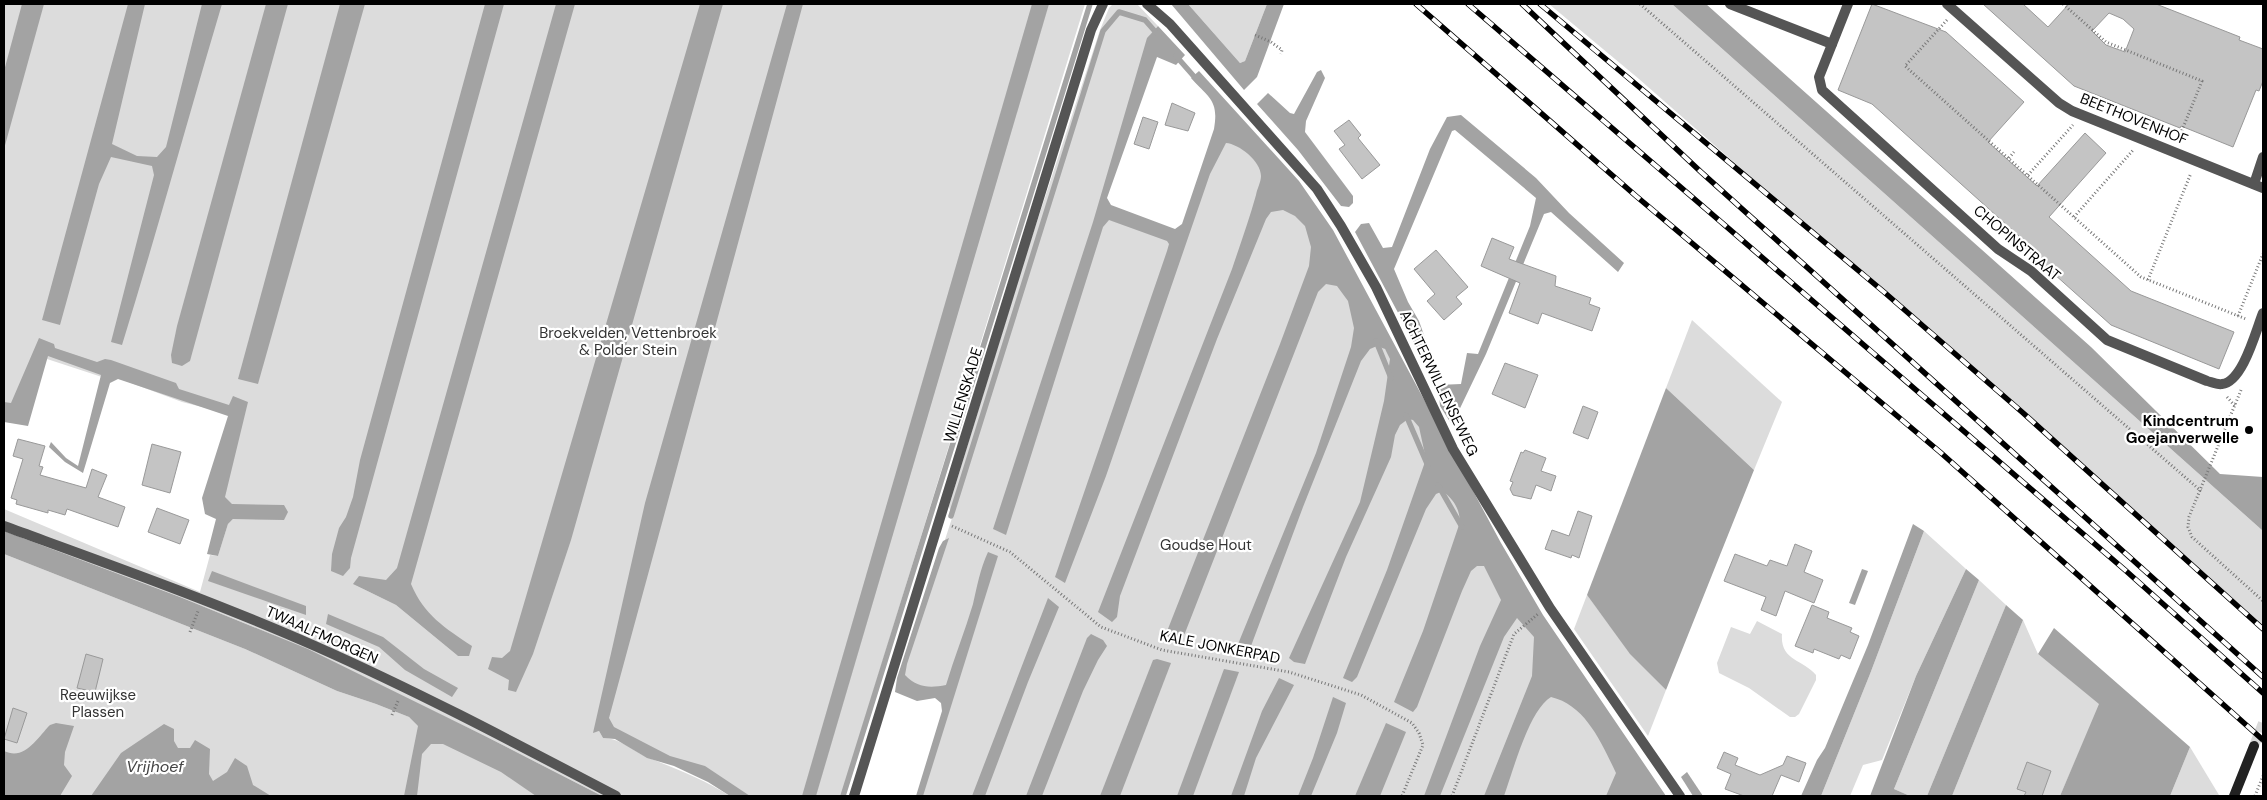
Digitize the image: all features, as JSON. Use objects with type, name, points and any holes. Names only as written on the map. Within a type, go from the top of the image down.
[{"type":"main road","points":[[2234,796],[2254,746]]},
{"type":"street","name":"WILLENSKADE","points":[[854,796],[1090,30],[1103,4]]},
{"type":"street","name":"ACHTERWILLENSEWEG","points":[[1147,4],[1170,24],[1317,189],[1376,287],[1458,456],[1550,608],[1680,796]]},
{"type":"street","points":[[1730,4],[1832,44]]},
{"type":"street","name":"CHOPINSTRAAT","points":[[1848,4],[1819,78],[1822,90],[1998,249],[2031,272],[2107,340],[2207,382],[2222,384],[2233,380],[2242,368],[2263,313]]},
{"type":"street","name":"BEETHOVENHOF","points":[[1947,4],[2059,103],[2082,115],[2259,186]]},
{"type":"street","points":[[2259,186],[2263,157]]},
{"type":"street","name":"TWAALFMORGEN","points":[[4,526],[202,600],[315,646],[524,748],[616,796]]},
{"type":"path","points":[[1640,4],[2201,491]]},
{"type":"path","points":[[2064,4],[2106,42],[2202,81],[2173,151]]},
{"type":"path","points":[[1956,11],[1905,66],[2141,277],[2259,324]]},
{"type":"path","points":[[1255,35],[1271,42],[1282,50],[1281,54]]},
{"type":"path","points":[[2028,175],[2082,115]]},
{"type":"path","points":[[2074,217],[2143,140]]},
{"type":"path","points":[[2008,158],[2014,152]]},
{"type":"path","points":[[2148,280],[2196,160]]},
{"type":"path","points":[[2238,316],[2263,254]]},
{"type":"path","points":[[2242,368],[2243,386],[2188,522],[2188,527],[2192,537],[2263,601]]},
{"type":"path","name":"KALE JONKERPAD","points":[[940,521],[1010,552],[1101,627],[1162,650],[1289,672],[1360,695],[1412,723],[1419,733],[1423,745],[1402,796]]},
{"type":"path","points":[[190,632],[200,604]]},
{"type":"path","points":[[1452,796],[1514,634],[1523,625],[1542,612]]},
{"type":"path","points":[[392,715],[401,693]]},
{"type":"path","points":[[2255,796],[2263,776]]},
{"type":"green space","name":"Broekvelden, Vettenbroek & Polder Stein","points":[[4,4],[1085,4],[841,796],[738,796],[600,723],[594,732],[599,731],[603,738],[622,743],[643,755],[681,771],[730,796],[602,796],[483,735],[271,634],[180,597],[4,531],[4,509],[200,592],[210,555],[218,556],[228,524],[233,519],[248,519],[220,504],[238,416],[182,402],[107,374],[105,378],[44,358],[4,417]],"holes":[[[353,584],[435,620],[458,656],[396,605]]]},
{"type":"green space","name":"Goudse Hout","points":[[1113,4],[1137,4],[1158,26],[1150,35],[1100,207],[1181,237],[1228,123],[1267,153],[1385,349],[1547,635],[1666,796],[919,796],[949,701],[899,682],[952,518],[949,506],[1025,258],[1100,30],[1109,8]]},
{"type":"green space","points":[[1188,4],[1267,4],[1245,61],[1240,63]]},
{"type":"green space","points":[[1549,4],[1672,4],[2263,531],[2263,627],[1639,79]]},
{"type":"green space","points":[[1692,320],[1782,402],[1754,470],[1666,388]]},
{"type":"green space","points":[[1924,531],[1966,569],[1916,676],[1882,760],[1863,765],[1850,796],[1821,796],[1870,674]]},
{"type":"green space","name":"Reeuwijkse Plassen","points":[[4,554],[245,649],[337,691],[409,717],[417,725],[572,796],[4,796]]},
{"type":"green space","points":[[1979,580],[2006,605],[1927,796],[1910,796],[1894,789]]},
{"type":"green space","points":[[1587,595],[1631,654],[1666,690],[1648,736],[1574,629]]},
{"type":"green space","points":[[2023,620],[2038,654],[2100,704],[2060,796],[1952,796]]},
{"type":"green space","points":[[1757,621],[1782,634],[1782,643],[1788,655],[1816,675],[1816,680],[1799,714],[1795,717],[1790,717],[1749,688],[1719,673],[1717,663],[1731,627],[1750,634]]},
{"type":"green space","points":[[2190,747],[2219,795],[2218,796],[2170,796]]},
{"type":"water","points":[[22,4],[44,4],[4,149],[4,71]]},
{"type":"water","points":[[128,4],[145,4],[112,144],[137,156],[157,157],[166,147],[202,4],[222,4],[122,345],[111,342],[154,175],[152,166],[111,157],[99,184],[60,325],[42,320]]},
{"type":"water","points":[[266,4],[288,4],[190,361],[182,366],[172,363],[171,355],[177,326]]},
{"type":"water","points":[[340,4],[365,4],[258,384],[238,379]]},
{"type":"water","points":[[485,4],[504,4],[351,558],[350,568],[343,576],[331,571],[332,554],[339,528],[346,517],[353,497],[360,460]]},
{"type":"water","points":[[556,4],[575,4],[411,584],[422,604],[436,620],[472,646],[469,656],[458,656],[396,605],[353,584],[359,576],[386,580],[397,568]]},
{"type":"water","points":[[700,4],[723,4],[571,540],[533,654],[516,692],[508,690],[509,680],[488,669],[492,657],[502,658],[510,651]]},
{"type":"water","points":[[787,4],[803,4],[609,718],[614,727],[670,756],[705,766],[750,796],[730,796],[708,782],[674,766],[647,758],[615,739],[603,738],[599,731],[593,733],[645,503]]},
{"type":"water","points":[[1032,4],[1049,4],[816,796],[802,796]]},
{"type":"water","points":[[1171,4],[1188,4],[1240,63],[1245,61],[1267,4],[1284,4],[1257,77],[1244,90]]},
{"type":"water","points":[[1672,4],[1706,4],[2091,347],[2220,474],[2263,477],[2263,531]]},
{"type":"water","points":[[1158,26],[1185,55],[1176,65],[1157,57],[1107,198],[1111,205],[1175,229],[1182,224],[1214,129],[1214,105],[1208,95],[1191,78],[1199,71],[1299,181],[1333,230],[1501,543],[1543,615],[1666,796],[1606,796],[1616,773],[1599,738],[1574,708],[1563,701],[1551,697],[1543,704],[1529,727],[1504,796],[1484,796],[1532,676],[1534,637],[1517,618],[1504,637],[1440,796],[1424,796],[1480,646],[1501,600],[1484,566],[1477,566],[1471,571],[1417,707],[1413,712],[1394,702],[1423,631],[1460,522],[1455,505],[1443,491],[1436,494],[1426,509],[1357,677],[1352,682],[1343,678],[1387,570],[1426,459],[1419,427],[1413,420],[1408,419],[1400,425],[1395,435],[1391,457],[1346,557],[1305,664],[1294,662],[1289,658],[1360,502],[1384,401],[1390,359],[1385,349],[1377,346],[1370,349],[1361,361],[1303,507],[1251,646],[1247,650],[1236,649],[1316,453],[1351,347],[1354,328],[1348,301],[1337,286],[1326,284],[1318,292],[1185,633],[1179,643],[1164,639],[1309,266],[1311,247],[1305,226],[1295,216],[1283,210],[1271,212],[1266,219],[1217,339],[1120,596],[1117,617],[1112,622],[1098,612],[1232,269],[1260,183],[1260,170],[1257,165],[1248,154],[1237,146],[1226,143],[1210,174],[1106,476],[1065,583],[1055,577],[1167,251],[1169,244],[1167,241],[1109,220],[1103,227],[1006,535],[993,529],[1093,222],[1147,38]]},
{"type":"water","points":[[1321,70],[1325,78],[1306,121],[1305,132],[1353,196],[1353,203],[1349,207],[1341,206],[1298,150],[1257,104],[1268,93],[1290,113],[1294,114],[1317,72]]},
{"type":"water","points":[[1461,115],[1536,178],[1569,213],[1624,263],[1618,272],[1551,212],[1544,214],[1486,354],[1452,425],[1440,406],[1438,385],[1461,384],[1467,353],[1478,354],[1530,226],[1536,198],[1455,130],[1452,131],[1394,269],[1408,302],[1419,321],[1435,366],[1428,369],[1355,232],[1361,224],[1369,223],[1383,248],[1392,247],[1430,149],[1447,117]]},
{"type":"water","points":[[39,338],[54,344],[55,348],[97,362],[105,359],[111,360],[176,383],[179,389],[229,405],[233,396],[248,402],[225,497],[232,504],[284,505],[288,512],[284,520],[233,519],[228,524],[218,556],[207,554],[216,519],[205,514],[202,498],[228,416],[118,379],[110,383],[83,473],[65,462],[49,447],[51,442],[66,458],[78,466],[101,375],[48,356],[28,426],[4,422],[4,402],[11,403]]},
{"type":"water","points":[[1666,388],[1754,470],[1666,690],[1630,654],[1587,595]]},
{"type":"water","points":[[1913,524],[1924,531],[1821,796],[1801,796],[1817,760],[1825,748],[1868,645]]},
{"type":"water","points":[[4,531],[180,597],[308,649],[602,796],[536,796],[501,772],[443,744],[431,744],[422,754],[417,796],[404,796],[418,726],[409,717],[337,691],[245,649],[4,554]]},
{"type":"water","points":[[949,538],[907,664],[905,675],[919,685],[935,687],[946,685],[970,614],[985,558],[988,552],[998,556],[923,796],[916,796],[942,711],[941,703],[935,698],[917,701],[895,692],[897,678],[939,548],[943,541]]},
{"type":"water","points":[[1862,569],[1868,571],[1855,605],[1849,603]]},
{"type":"water","points":[[1966,569],[1979,580],[1894,789],[1910,796],[1870,796],[1916,676]]},
{"type":"water","points":[[212,571],[306,606],[306,615],[208,581]]},
{"type":"water","points":[[1048,598],[1059,607],[1028,682],[985,796],[972,796]]},
{"type":"water","points":[[2006,605],[2023,620],[1952,796],[1927,796]]},
{"type":"water","points":[[328,614],[383,637],[424,669],[458,688],[452,697],[405,670],[379,647],[326,624]]},
{"type":"water","points":[[2054,628],[2190,747],[2170,796],[2060,796],[2099,704],[2038,654]]},
{"type":"water","points":[[1091,634],[1103,640],[1107,646],[1083,691],[1042,796],[1026,796],[1087,638]]},
{"type":"water","points":[[1157,659],[1171,663],[1120,796],[1100,796],[1153,660]]},
{"type":"water","points":[[1224,669],[1239,672],[1193,796],[1177,796]]},
{"type":"water","points":[[1279,678],[1294,685],[1256,758],[1244,796],[1231,796],[1262,711]]},
{"type":"water","points":[[1333,697],[1346,703],[1337,733],[1311,796],[1298,796],[1313,758]]},
{"type":"water","points":[[56,723],[74,726],[65,752],[64,765],[72,776],[60,796],[4,796],[4,751],[18,753],[24,751],[50,725]]},
{"type":"water","points":[[1386,723],[1406,732],[1380,796],[1355,796]]},
{"type":"water","name":"Vrijhoef","points":[[164,724],[174,729],[174,741],[178,748],[190,748],[195,740],[210,749],[209,774],[213,781],[227,772],[235,758],[247,766],[253,785],[271,796],[91,796],[121,753]]},
{"type":"water","points":[[1687,772],[1703,796],[1693,796],[1681,777]]},
{"type":"building","points":[[1872,4],[1946,32],[2024,102],[1988,142],[2037,186],[2085,133],[2106,153],[2049,217],[2131,291],[2234,332],[2219,369],[2111,325],[2016,240],[2019,236],[1872,104],[1838,90]]},
{"type":"building","points":[[1983,4],[2023,4],[2048,27],[2069,4],[2156,4],[2240,37],[2239,40],[2263,49],[2263,81],[2259,91],[2256,90],[2233,147],[2074,86]],"holes":[[[2109,13],[2123,19],[2134,29],[2125,52],[2106,45],[2092,31]]]},
{"type":"building","points":[[1172,103],[1195,113],[1188,131],[1165,125]]},
{"type":"building","points":[[1143,117],[1158,122],[1149,149],[1134,144]]},
{"type":"building","points":[[1349,120],[1361,135],[1358,138],[1380,165],[1362,179],[1339,149],[1345,145],[1334,131]]},
{"type":"building","points":[[1492,238],[1514,247],[1509,259],[1556,276],[1555,286],[1591,298],[1589,304],[1600,308],[1592,331],[1542,313],[1538,324],[1509,313],[1520,283],[1481,266]]},
{"type":"building","points":[[1436,250],[1468,287],[1456,297],[1462,304],[1444,320],[1427,301],[1435,294],[1414,269]]},
{"type":"building","points":[[1505,363],[1538,375],[1525,408],[1492,394]]},
{"type":"building","points":[[1583,406],[1598,412],[1588,439],[1573,433]]},
{"type":"building","points":[[18,439],[45,446],[39,466],[43,467],[40,475],[86,488],[92,469],[107,475],[98,497],[125,507],[118,527],[67,509],[65,515],[48,510],[48,513],[16,504],[17,500],[11,498],[23,459],[13,456]]},
{"type":"building","points":[[152,444],[181,452],[170,493],[142,485]]},
{"type":"building","points":[[1525,450],[1546,458],[1541,471],[1556,476],[1551,491],[1536,485],[1531,499],[1513,495],[1510,489],[1513,482],[1510,481],[1521,452],[1523,453]]},
{"type":"building","points":[[157,508],[189,520],[180,544],[148,532]]},
{"type":"building","points":[[1578,511],[1592,516],[1579,558],[1572,555],[1571,558],[1545,549],[1552,530],[1569,536]]},
{"type":"building","points":[[1795,544],[1812,551],[1804,572],[1823,580],[1814,603],[1785,591],[1776,616],[1761,610],[1766,597],[1724,581],[1735,554],[1767,566],[1770,560],[1787,566]]},
{"type":"building","points":[[1812,605],[1829,612],[1827,618],[1852,628],[1850,632],[1859,636],[1850,659],[1841,655],[1839,659],[1814,649],[1813,653],[1795,646]]},
{"type":"building","points":[[86,654],[103,659],[95,692],[77,688]]},
{"type":"building","points":[[13,708],[27,713],[17,743],[4,739]]},
{"type":"building","points":[[1724,752],[1738,758],[1735,765],[1760,775],[1783,765],[1787,756],[1806,763],[1799,782],[1781,775],[1772,796],[1744,796],[1725,789],[1731,774],[1717,768]]},
{"type":"building","points":[[2027,762],[2051,771],[2042,796],[2024,796],[2026,792],[2017,789]]},
{"type":"waterway","points":[[843,796],[1090,4]]},
{"type":"waterway","points":[[951,516],[1103,31],[1119,12],[1145,20],[1159,36]]},
{"type":"waterway","points":[[1176,56],[1198,81]]},
{"type":"waterway","points":[[1376,341],[1391,378]]},
{"type":"waterway","points":[[1406,415],[1428,466]]},
{"type":"waterway","points":[[1438,485],[1462,527]]},
{"type":"tunnel","points":[[2254,746],[2263,723]]},
{"type":"railway","points":[[1416,4],[1636,196],[1940,452],[2263,740]]},
{"type":"railway","points":[[1468,4],[2125,570],[2263,693]]},
{"type":"railway","points":[[1522,4],[1701,172],[2263,677]]},
{"type":"railway","points":[[1540,4],[1884,292],[2022,412],[2263,629]]},
{"type":"place","name":"Kindcentrum Goejanverwelle","points":[[2249,430]]}]
